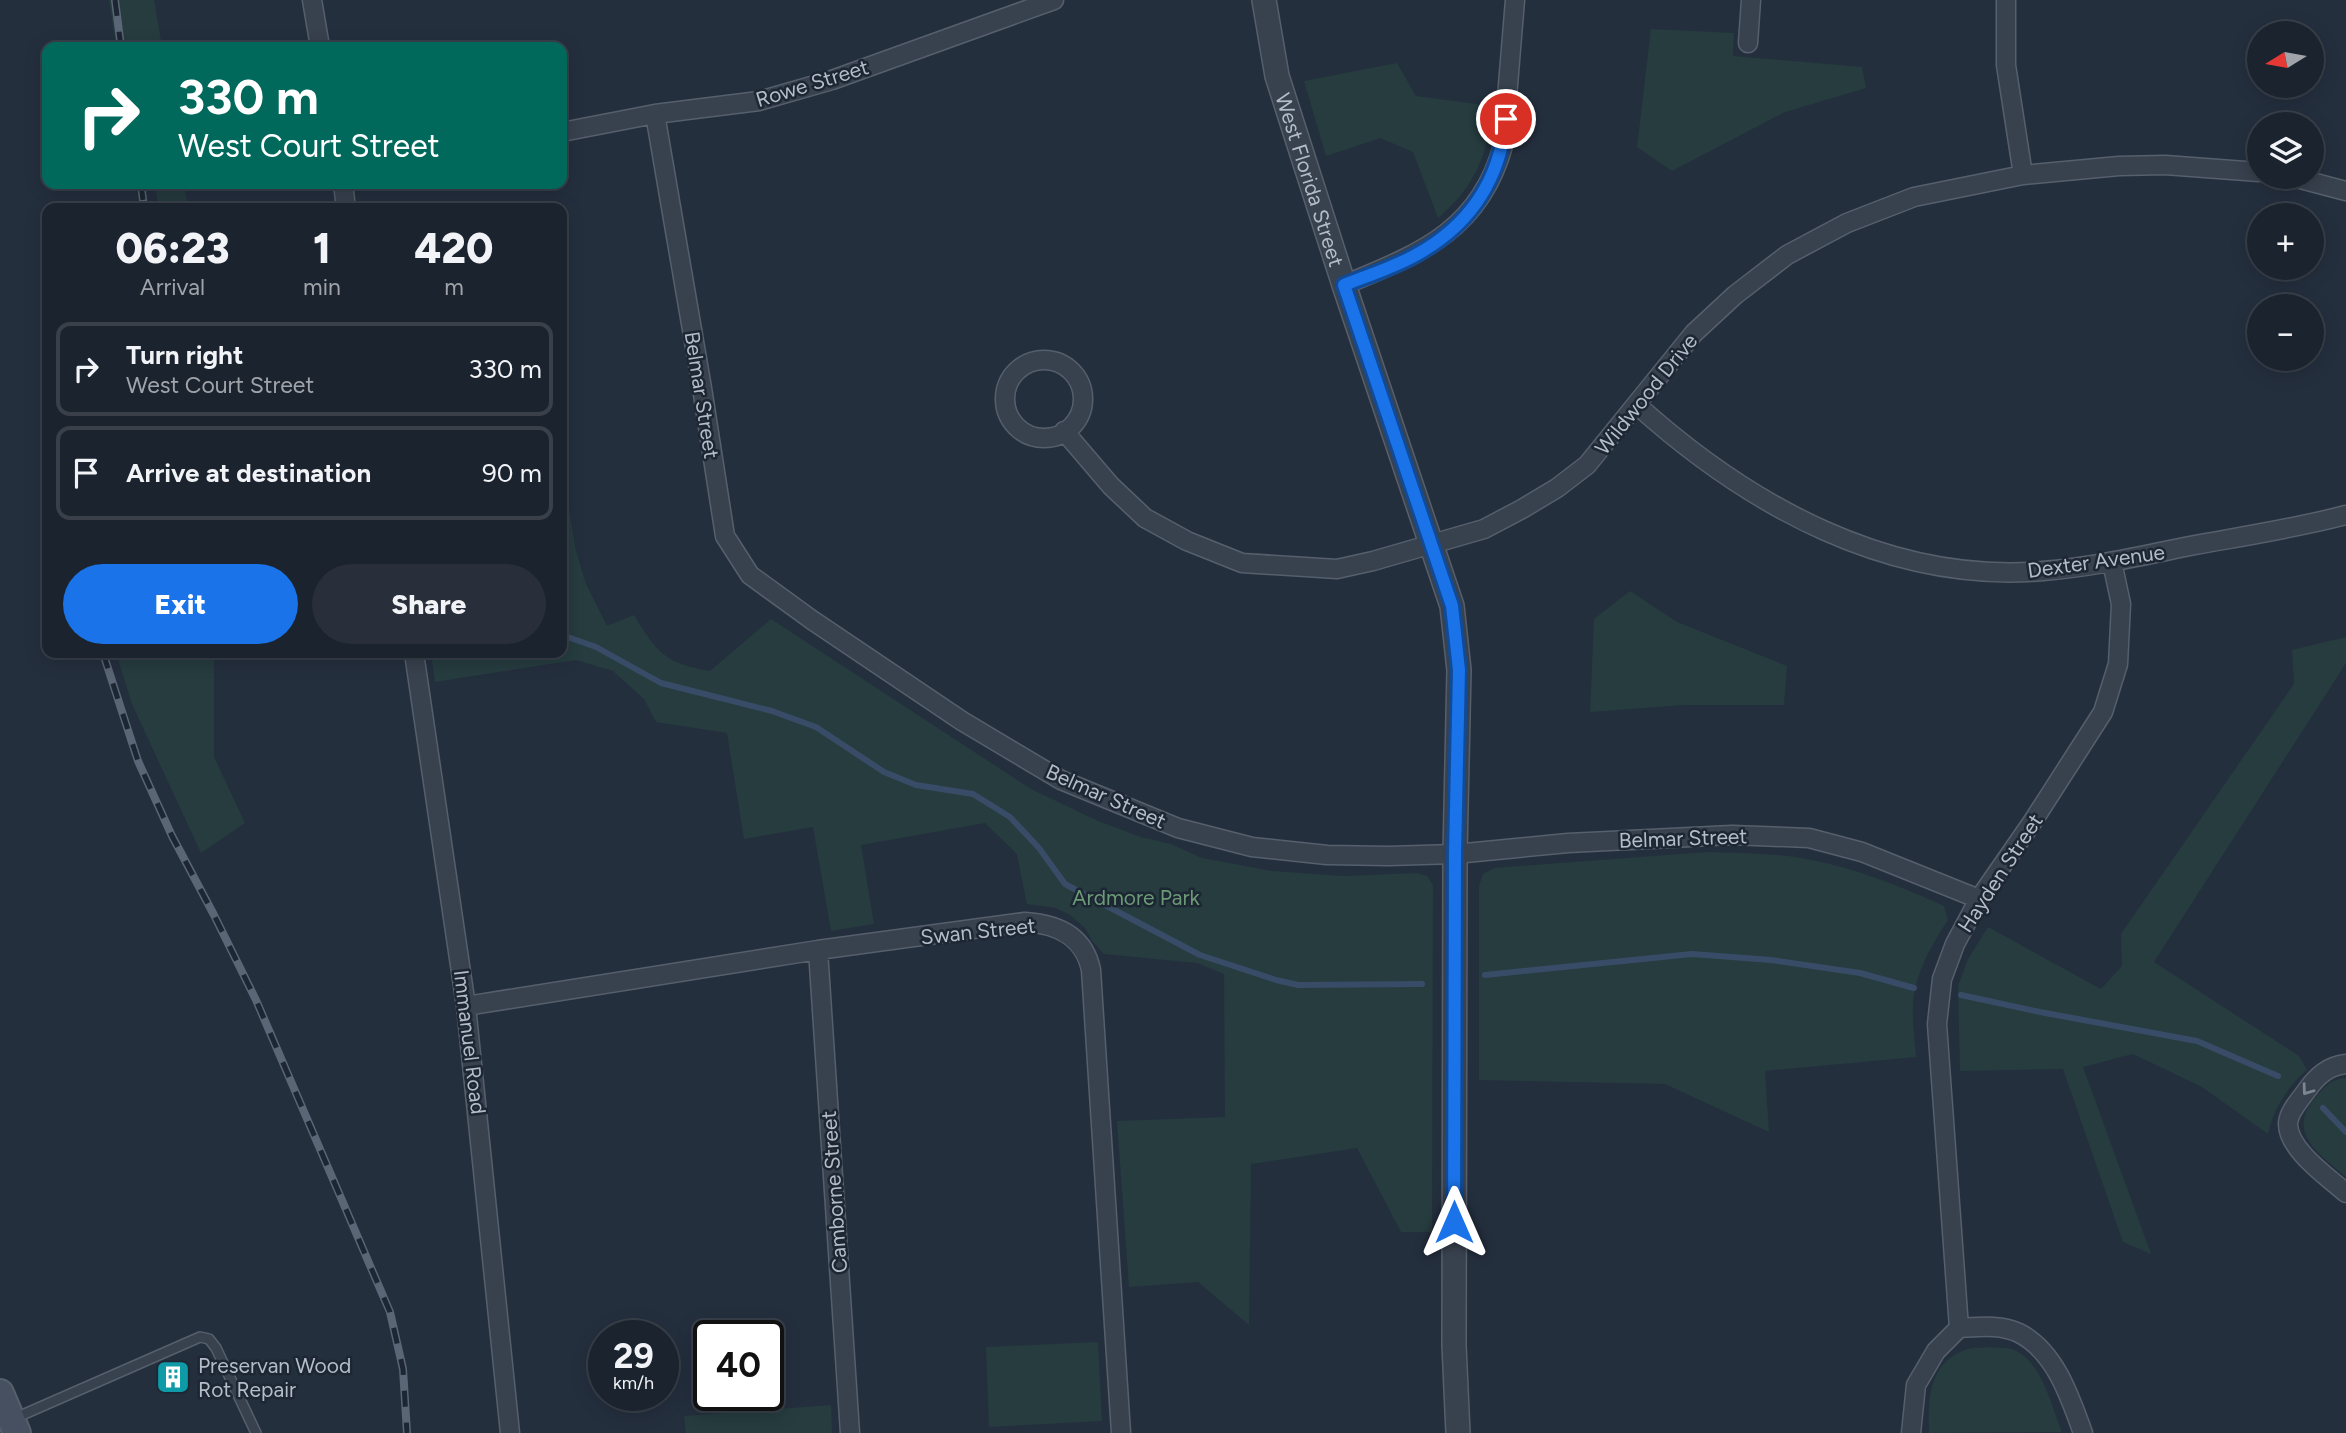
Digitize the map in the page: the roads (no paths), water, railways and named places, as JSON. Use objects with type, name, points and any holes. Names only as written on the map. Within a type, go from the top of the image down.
[{"type":"main road","points":[[0,1393],[15,1426]]},
{"type":"street","points":[[312,0],[319,42]]},
{"type":"street","name":"Rowe Street","points":[[567,130],[655,114],[759,101],[832,80],[1054,0]]},
{"type":"street","name":"West Florida Street","points":[[1265,0],[1278,76],[1344,285],[1452,606],[1459,670],[1455,854],[1454,1345],[1458,1433]]},
{"type":"street","points":[[1344,285],[1412,257],[1434,244],[1462,219],[1488,184],[1503,146],[1515,0]]},
{"type":"street","points":[[1748,43],[1751,0]]},
{"type":"street","points":[[2006,0],[2006,65],[2023,175]]},
{"type":"street","name":"Belmar Street","points":[[655,114],[702,388],[724,536],[750,575],[812,620],[961,720],[1061,780],[1178,828],[1252,847],[1327,855],[1455,854],[1568,843],[1732,835],[1810,838],[1862,852],[1979,899]]},
{"type":"street","name":"Wildwood Drive","points":[[1064,431],[1111,486],[1145,518],[1187,541],[1242,563],[1337,569],[1484,529],[1557,488],[1587,465],[1694,333],[1735,295],[1787,255],[1847,223],[1914,197],[2023,175],[2119,166],[2165,165],[2247,171]]},
{"type":"street","points":[[2324,185],[2346,191]]},
{"type":"street","points":[[1054,361],[1076,376],[1081,388],[1080,413],[1074,423],[1064,431],[1053,436],[1029,435],[1010,419],[1005,394],[1009,381],[1017,370],[1028,363],[1054,361]]},
{"type":"street","name":"Dexter Avenue","points":[[1637,405],[1669,434],[1713,467],[1815,527],[1861,546],[1926,565],[1990,572],[2043,571],[2112,562],[2346,515]]},
{"type":"street","name":"Hayden Street","points":[[1959,1328],[1937,1024],[1942,979],[1955,944],[1979,899],[2103,712],[2118,664],[2120,604],[2112,562]]},
{"type":"street","name":"Immanuel Road","points":[[415,658],[466,1006],[510,1433]]},
{"type":"street","name":"Swan Street","points":[[466,1006],[818,950],[1025,922],[1053,925],[1075,938],[1084,949],[1091,970],[1121,1433]]},
{"type":"street","name":"Camborne Street","points":[[818,950],[849,1433]]},
{"type":"street","points":[[2346,1064],[2339,1064],[2318,1075],[2292,1111],[2288,1122],[2289,1134],[2300,1152],[2346,1193]]},
{"type":"street","points":[[1911,1433],[1916,1385],[1936,1351],[1959,1328],[1992,1327],[2018,1333],[2045,1353],[2070,1396],[2083,1433]]},
{"type":"lane","points":[[15,1426],[200,1337],[209,1339],[216,1348],[256,1433]]},
{"type":"waterway","points":[[567,637],[596,647],[661,683],[772,711],[816,727],[884,772],[916,785],[973,794],[1010,817],[1039,848],[1065,884],[1200,955],[1298,985],[1422,984]]},
{"type":"waterway","points":[[1485,975],[1692,954],[1771,960],[1860,973],[1914,988]]},
{"type":"waterway","points":[[1961,995],[2197,1041],[2278,1076]]},
{"type":"waterway","points":[[2323,1108],[2346,1132]]},
{"type":"railway","points":[[115,0],[120,42]]},
{"type":"railway","points":[[142,189],[143,203]]},
{"type":"railway","points":[[105,658],[138,761],[172,836],[256,1000],[390,1312],[403,1369],[407,1433]]},
{"type":"place","name":"Preservan Wood Rot Repair","points":[[173,1377]]},
{"type":"park label","name":"Ardmore Park","points":[[1136,897]]}]
